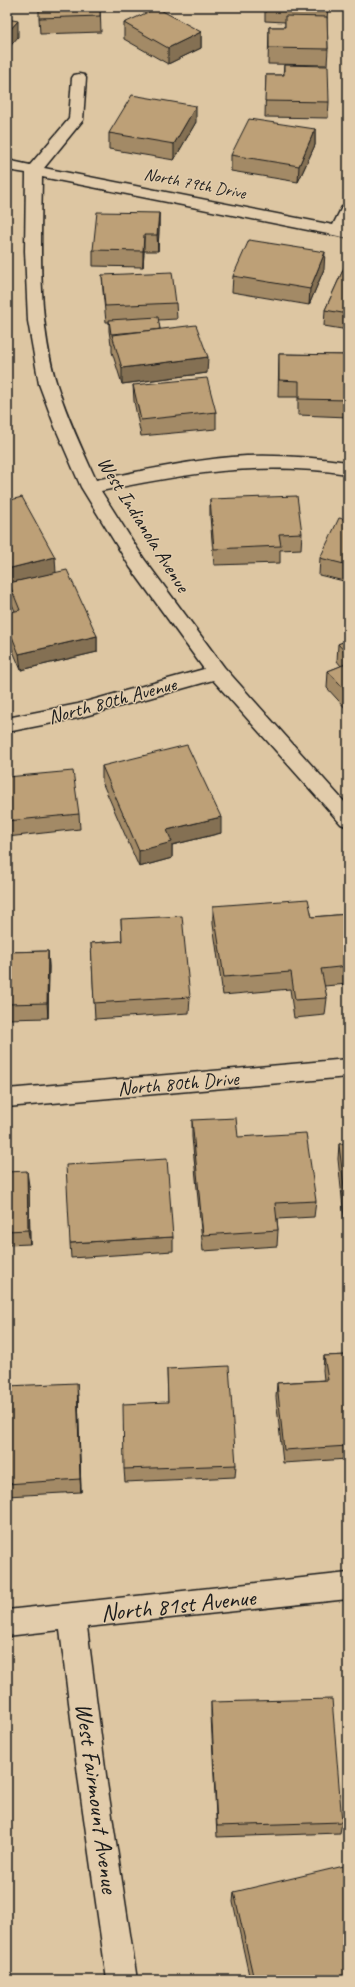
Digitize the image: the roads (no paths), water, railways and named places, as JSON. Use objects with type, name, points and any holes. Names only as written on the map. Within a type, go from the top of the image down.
[{"type":"street","points":[[34,170],[76,120],[79,78]]},
{"type":"street","name":"North 79th Drive","points":[[7,165],[343,232]]},
{"type":"street","name":"West Indianola Avenue","points":[[34,170],[33,251],[36,321],[48,384],[64,427],[90,487],[137,563],[217,672],[348,819]]},
{"type":"street","points":[[343,232],[348,210]]},
{"type":"street","points":[[90,487],[188,469],[232,463],[311,462],[348,468]]},
{"type":"street","name":"North 80th Avenue","points":[[7,725],[78,711],[217,672]]},
{"type":"street","name":"North 80th Drive","points":[[7,1098],[348,1068]]},
{"type":"street","name":"North 81st Avenue","points":[[7,1623],[348,1586]]},
{"type":"street","name":"West Fairmount Avenue","points":[[72,1616],[93,1783],[122,1980]]}]
